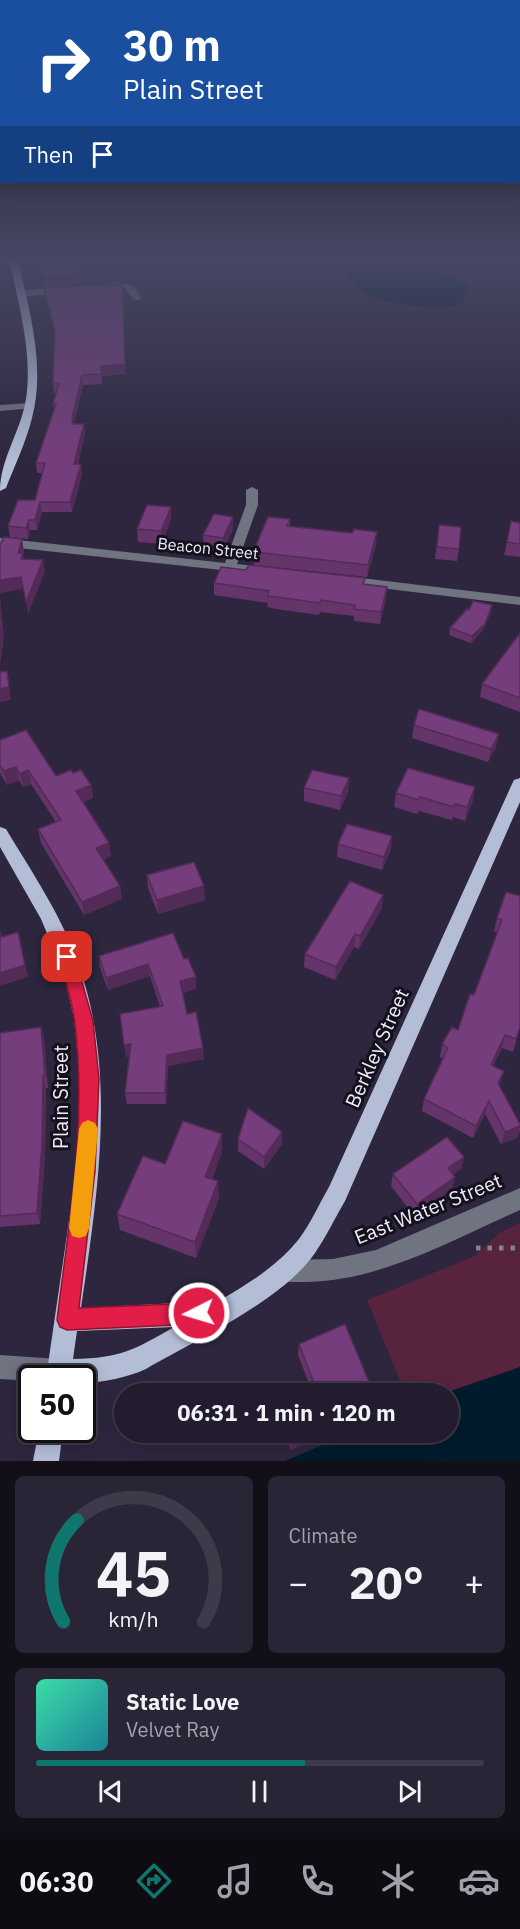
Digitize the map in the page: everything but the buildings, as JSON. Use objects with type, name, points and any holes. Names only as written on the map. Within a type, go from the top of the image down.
[{"type":"main road","points":[[0,488],[26,420],[29,406],[32,387],[31,348],[26,325]]},
{"type":"main road","name":"Berkley Street","points":[[238,1303],[284,1271],[308,1246],[332,1204],[520,784]]},
{"type":"main road","name":"Plain Street","points":[[0,833],[47,914],[64,950],[77,989],[87,1039],[90,1079],[88,1149],[60,1365]]},
{"type":"main road","points":[[67,1320],[199,1313],[238,1303]]},
{"type":"main road","points":[[96,1371],[129,1364],[156,1352],[238,1303]]},
{"type":"main road","points":[[46,1461],[49,1443]]},
{"type":"street","points":[[0,408],[29,406]]},
{"type":"street","points":[[230,567],[252,505],[252,490]]},
{"type":"street","name":"Beacon Street","points":[[0,542],[276,572]]},
{"type":"street","points":[[334,579],[520,601]]},
{"type":"street","name":"East Water Street","points":[[284,1271],[333,1270],[377,1261],[520,1199]]},
{"type":"street","points":[[0,1367],[18,1369]]},
{"type":"path","points":[[476,1248],[520,1248]]},
{"type":"shaded area","points":[[520,1223],[520,1367],[459,1388],[459,1383],[401,1383],[367,1300],[475,1256],[499,1233]]},
{"type":"water","points":[[520,1367],[520,1461],[285,1461],[327,1443],[459,1443],[459,1388]]},
{"type":"slow traffic","points":[[79,1228],[86,1171],[88,1129]]},
{"type":"route","points":[[67,957],[77,989],[87,1039],[90,1102],[86,1171],[67,1320],[199,1313]]}]
